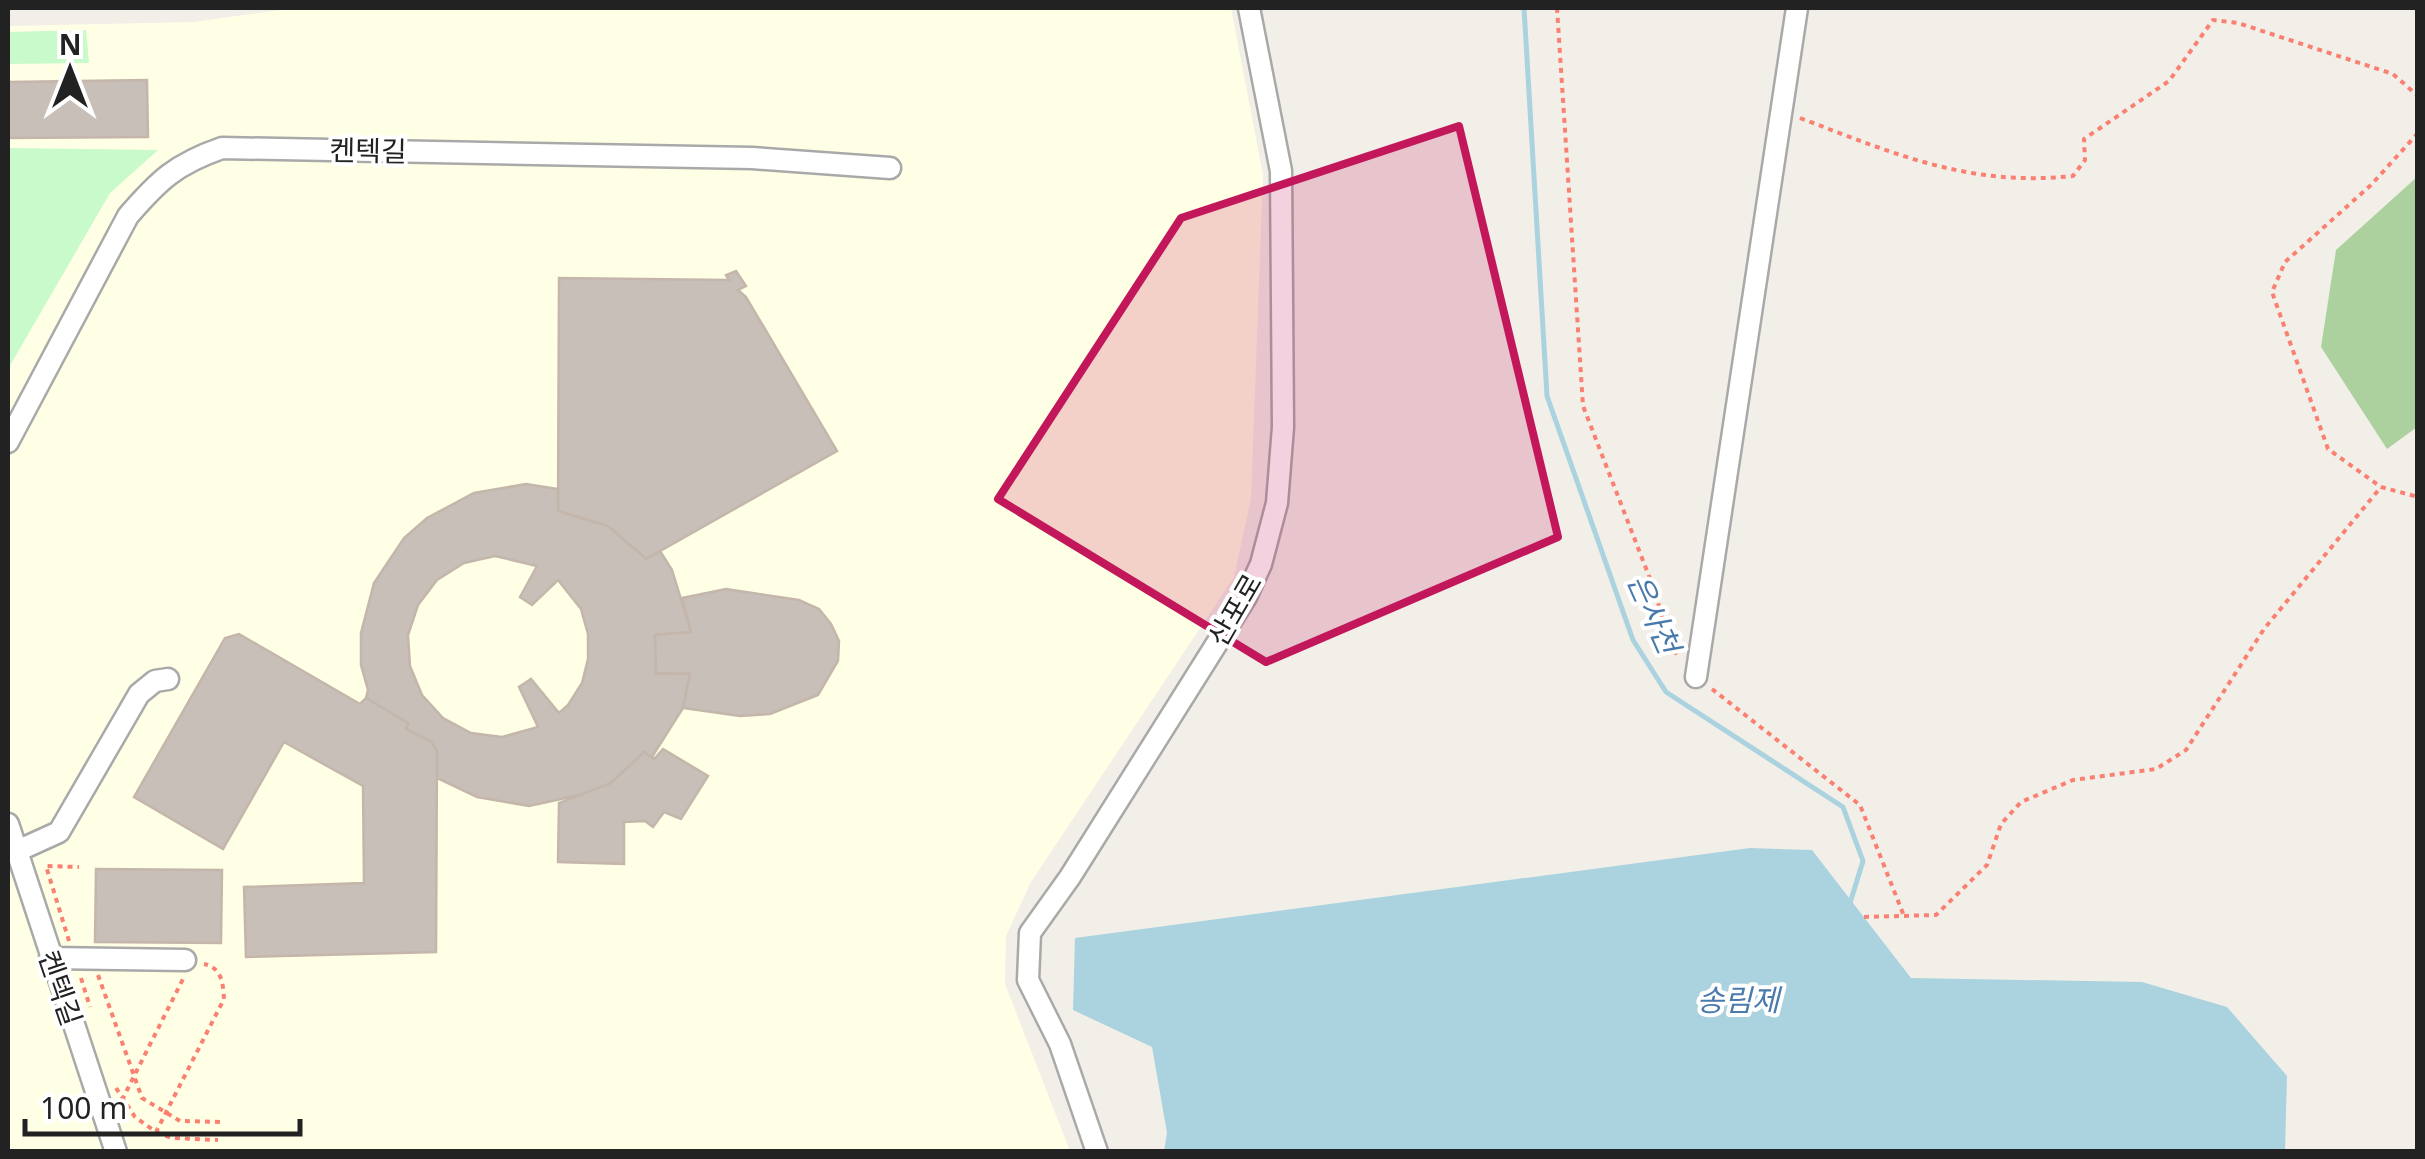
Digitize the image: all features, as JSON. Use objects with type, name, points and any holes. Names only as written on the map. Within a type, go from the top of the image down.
[{"type":"street","name":"산포로","points":[[1097,1152],[1060,1044],[1028,980],[1030,933],[1070,877],[1246,597],[1261,564],[1277,504],[1283,427],[1281,171],[1249,8]]},
{"type":"street","points":[[1696,677],[1797,8]]},
{"type":"street","name":"켄텍길","points":[[8,442],[128,216],[154,184],[184,162],[222,148],[752,158],[890,168]]},
{"type":"street","points":[[16,852],[59,832],[139,694],[155,681],[168,679]]},
{"type":"street","name":"켄텍길","points":[[8,824],[116,1152]]},
{"type":"street","points":[[50,958],[188,960]]},
{"type":"path","points":[[1557,8],[1584,406],[1654,589],[1671,647],[1696,677],[1860,805],[1904,916]]},
{"type":"path","points":[[1780,110],[1928,167],[2020,180],[2073,176],[2085,160],[2084,139],[2170,80],[2212,20],[2238,23],[2392,74],[2418,96]]},
{"type":"path","points":[[2418,132],[2371,184],[2285,262],[2272,292],[2328,449],[2380,487],[2418,497]]},
{"type":"path","points":[[1864,917],[1936,914],[1987,865],[2000,824],[2020,802],[2073,780],[2156,769],[2186,750],[2264,628],[2380,487]]},
{"type":"path","points":[[72,950],[46,866],[79,867]]},
{"type":"path","points":[[122,1100],[188,960],[213,966],[222,978],[224,999],[156,1132]]},
{"type":"path","points":[[77,965],[93,1016]]},
{"type":"path","points":[[96,971],[142,1098],[180,1121],[221,1122]]},
{"type":"path","points":[[114,1083],[122,1100],[156,1132],[172,1138],[218,1140]]},
{"type":"highlighted area","points":[[1459,126],[1558,537],[1266,662],[998,499],[1181,218]]},
{"type":"shaded area","points":[[294,8],[1231,8],[1263,175],[1251,499],[1234,577],[1031,882],[1006,936],[1005,984],[1070,1151],[8,1151],[8,26],[194,22]]},
{"type":"green space","points":[[86,30],[89,63],[8,64],[8,32]]},
{"type":"green space","points":[[8,148],[158,150],[110,193],[8,369]]},
{"type":"green space","points":[[2417,177],[2417,427],[2387,449],[2321,347],[2336,250]]},
{"type":"water","name":"송림제","points":[[1750,848],[1812,850],[1911,978],[2142,982],[2227,1007],[2287,1076],[2285,1151],[1164,1151],[1167,1133],[1152,1047],[1073,1010],[1075,938]]},
{"type":"building","points":[[147,80],[148,137],[8,138],[8,82]]},
{"type":"building","points":[[736,271],[746,286],[738,290],[746,297],[837,451],[646,559],[608,526],[558,511],[559,278],[729,280],[726,275]]},
{"type":"building","points":[[526,484],[558,489],[558,511],[608,526],[646,559],[660,551],[672,570],[691,632],[655,635],[656,673],[690,674],[683,708],[652,757],[644,752],[611,783],[589,793],[529,806],[477,797],[437,778],[437,751],[430,741],[406,729],[408,723],[366,698],[361,633],[374,583],[404,538],[427,518],[474,493]],"holes":[[[495,556],[537,566],[520,597],[532,605],[558,580],[581,609],[588,634],[588,659],[582,683],[559,713],[531,679],[519,687],[538,727],[502,737],[471,733],[443,718],[422,695],[410,666],[408,635],[418,605],[437,580],[464,563]]]},
{"type":"building","points":[[726,589],[799,600],[819,609],[839,641],[838,661],[818,695],[770,714],[740,716],[683,708],[690,674],[656,673],[655,635],[691,632],[682,598]]},
{"type":"building","points":[[239,634],[360,704],[366,698],[408,723],[406,729],[430,741],[437,751],[436,952],[246,957],[244,887],[364,883],[363,786],[284,742],[223,849],[134,797],[225,638]]},
{"type":"building","points":[[663,749],[708,776],[681,819],[664,812],[653,827],[645,821],[624,822],[624,864],[558,862],[559,803],[611,783],[644,752],[654,759]]},
{"type":"building","points":[[96,869],[222,870],[221,943],[95,942]]},
{"type":"waterway","name":"은사천","points":[[1524,8],[1547,396],[1633,640],[1666,692],[1843,807],[1863,861],[1850,903]]}]
